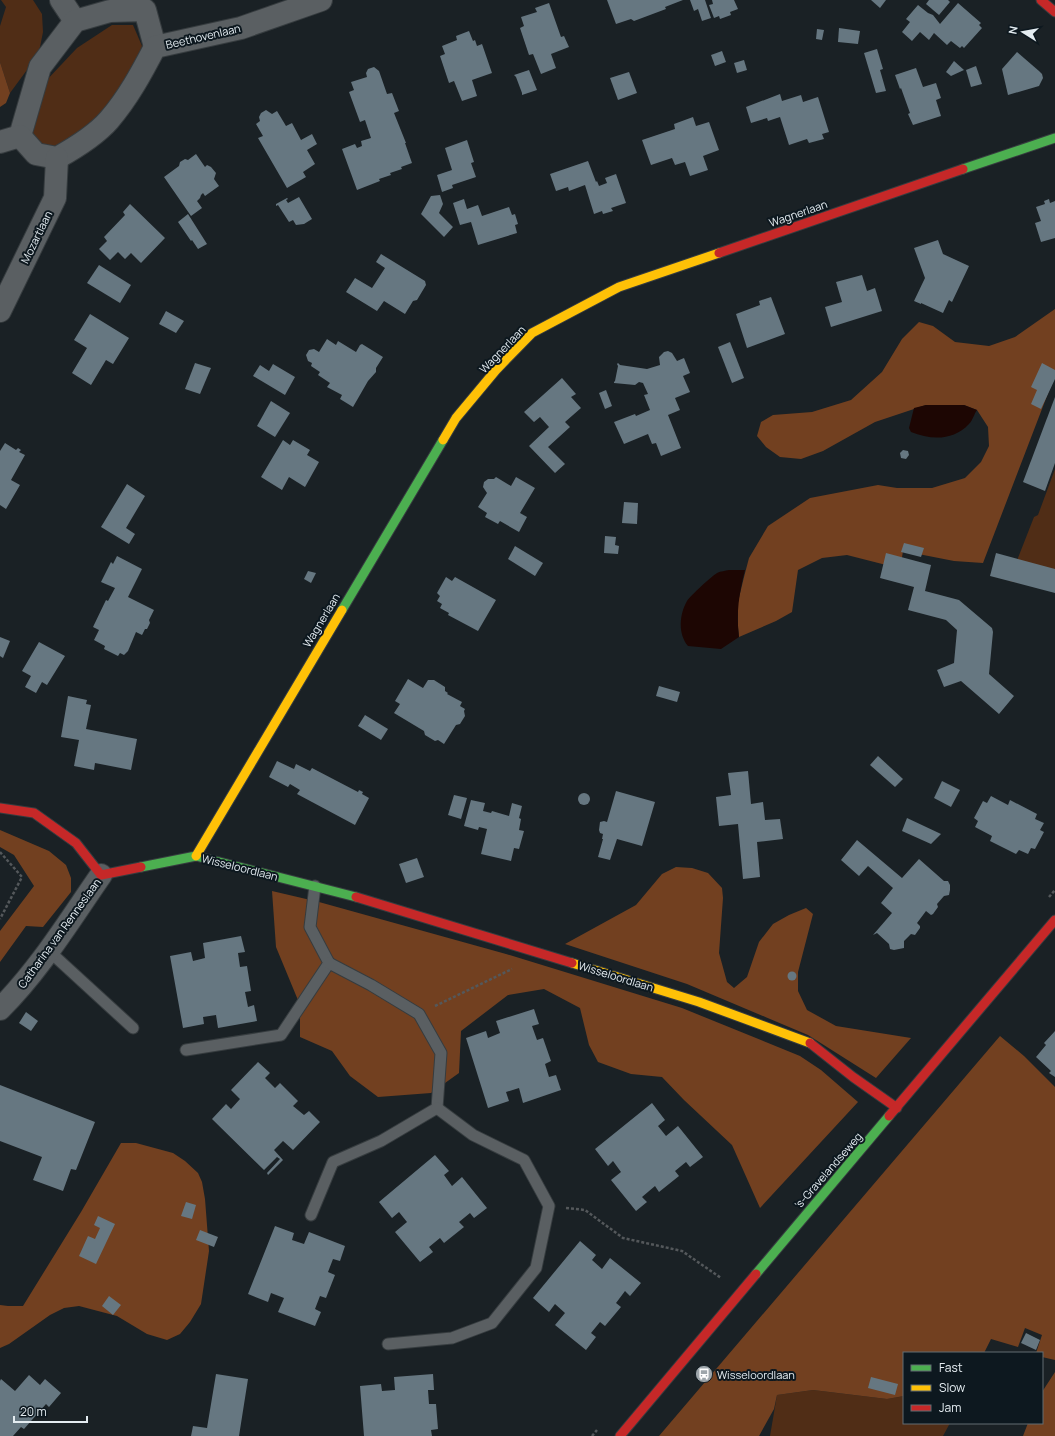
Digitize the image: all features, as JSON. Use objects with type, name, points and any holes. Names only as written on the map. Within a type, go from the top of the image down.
[{"type":"street","points":[[61,0],[75,21]]},
{"type":"street","name":"Beethovenlaan","points":[[57,158],[80,145],[109,120],[136,82],[155,47],[241,28],[321,0]]},
{"type":"street","points":[[1041,0],[1055,12]]},
{"type":"street","points":[[57,158],[36,154],[10,139],[40,67],[75,21],[110,11],[145,10],[155,47]]},
{"type":"street","name":"Wagnerlaan","points":[[196,856],[456,418],[496,370],[532,333],[619,286],[1055,138]]},
{"type":"street","name":"Mozartlaan","points":[[0,311],[55,198],[57,158]]},
{"type":"street","points":[[0,808],[34,813],[76,843],[101,874]]},
{"type":"street","name":"Wisseloordlaan","points":[[101,874],[196,856],[341,892],[699,1002],[810,1044],[897,1108]]},
{"type":"street","name":"Catharina van Renneslaan","points":[[0,1009],[16,993],[48,951],[101,874]]},
{"type":"street","name":"'s-Gravelandseweg","points":[[620,1436],[1055,920]]},
{"type":"lane","points":[[315,886],[310,927],[329,963],[371,985],[418,1014],[441,1053],[437,1108]]},
{"type":"lane","points":[[48,951],[133,1028]]},
{"type":"lane","points":[[186,1050],[281,1035],[329,963]]},
{"type":"lane","points":[[388,1344],[452,1338],[492,1323],[536,1268],[549,1206],[524,1160],[473,1135],[437,1108]]},
{"type":"lane","points":[[311,1215],[333,1162],[380,1141],[437,1108]]},
{"type":"path","points":[[0,852],[22,877],[0,919]]},
{"type":"path","points":[[418,1014],[544,954]]},
{"type":"path","points":[[549,1206],[585,1210],[623,1238],[682,1250],[723,1280]]},
{"type":"shaded area","points":[[1,0],[33,0],[42,14],[43,32],[40,47],[35,59],[10,93],[0,62],[0,26],[6,7]]},
{"type":"shaded area","points":[[112,25],[133,25],[142,46],[130,77],[111,110],[61,149],[39,148],[30,129],[44,83],[77,48]]},
{"type":"shaded area","points":[[0,62],[10,93],[6,103],[0,107]]},
{"type":"shaded area","points":[[1055,309],[1055,375],[983,563],[954,561],[903,551],[900,570],[894,567],[847,555],[822,558],[798,570],[792,612],[776,621],[739,637],[738,602],[744,577],[749,558],[768,526],[810,498],[878,485],[897,488],[932,488],[965,478],[981,462],[989,446],[988,427],[977,410],[964,405],[926,405],[875,422],[823,451],[801,459],[780,457],[766,447],[757,436],[761,422],[773,415],[812,412],[851,400],[882,372],[902,339],[919,322],[933,326],[955,342],[989,346],[1015,337]]},
{"type":"shaded area","points":[[926,405],[964,405],[977,410],[963,430],[956,434],[942,437],[926,437],[911,432],[909,428],[914,408]]},
{"type":"shaded area","points":[[1055,469],[1055,590],[1009,581],[1034,517],[1038,515]]},
{"type":"shaded area","points":[[729,570],[745,570],[739,603],[739,637],[721,649],[688,646],[682,636],[681,630],[681,618],[684,606],[701,586],[717,573]]},
{"type":"shaded area","points":[[0,830],[49,851],[66,865],[71,878],[71,892],[43,927],[26,926],[0,962],[0,931],[34,886],[14,855],[0,847]]},
{"type":"shaded area","points":[[676,867],[692,868],[708,873],[722,888],[723,898],[719,953],[727,982],[734,988],[747,977],[759,942],[773,924],[806,908],[813,914],[798,972],[798,991],[807,1010],[836,1026],[911,1038],[876,1078],[808,1035],[687,984],[565,944],[636,905],[662,874]]},
{"type":"shaded area","points":[[272,891],[319,902],[506,954],[682,1008],[800,1056],[821,1070],[858,1102],[760,1208],[732,1145],[662,1077],[631,1074],[598,1062],[589,1045],[580,1008],[544,989],[508,995],[461,1031],[459,1073],[431,1093],[378,1097],[350,1076],[332,1051],[300,1037],[300,1005],[276,947]]},
{"type":"shaded area","points":[[1000,1036],[1024,1056],[1055,1087],[1055,1360],[1043,1357],[1043,1352],[1036,1352],[1042,1335],[1025,1328],[1018,1347],[991,1339],[984,1352],[903,1352],[903,1396],[887,1399],[813,1390],[777,1395],[774,1409],[759,1436],[659,1436]]},
{"type":"shaded area","points":[[121,1143],[136,1143],[173,1153],[185,1161],[198,1173],[202,1182],[205,1199],[209,1251],[201,1304],[190,1322],[180,1334],[167,1340],[147,1334],[117,1316],[79,1306],[64,1308],[50,1315],[9,1344],[0,1348],[0,1305],[23,1306],[81,1212]]},
{"type":"shaded area","points":[[1055,1372],[1055,1436],[1023,1436],[1028,1424],[1043,1424],[1043,1390]]},
{"type":"shaded area","points":[[813,1390],[887,1399],[903,1396],[903,1424],[949,1424],[943,1436],[770,1436],[777,1395]]},
{"type":"building","points":[[607,0],[683,0],[665,7],[666,9],[634,21],[631,19],[616,24]]},
{"type":"building","points":[[690,0],[705,0],[711,18],[702,21],[698,9],[694,11]]},
{"type":"building","points":[[712,0],[734,0],[738,9],[730,12],[731,15],[720,19],[719,16],[714,18],[709,5],[713,4]]},
{"type":"building","points":[[871,0],[886,0],[880,8]]},
{"type":"building","points":[[929,0],[948,0],[950,2],[939,15],[926,4]]},
{"type":"building","points":[[549,3],[561,37],[564,36],[569,47],[551,54],[556,68],[541,74],[533,54],[529,55],[520,28],[524,26],[521,17],[537,12],[535,8]]},
{"type":"building","points":[[958,3],[981,23],[979,25],[982,28],[964,48],[962,46],[960,48],[951,41],[947,45],[934,33],[929,40],[920,32],[912,41],[902,32],[910,22],[906,19],[918,5],[933,15],[940,24]]},
{"type":"building","points":[[839,28],[860,31],[858,44],[838,42]]},
{"type":"building","points":[[817,29],[824,30],[822,40],[816,39]]},
{"type":"building","points":[[469,31],[477,46],[482,44],[492,73],[472,80],[477,96],[462,101],[454,81],[449,83],[440,56],[445,54],[442,46],[457,40],[456,36]]},
{"type":"building","points":[[877,49],[883,69],[880,70],[886,91],[876,93],[864,53]]},
{"type":"building","points":[[722,51],[726,62],[715,66],[711,55]]},
{"type":"building","points":[[1017,52],[1042,74],[1043,78],[1039,86],[1008,95],[1002,69]]},
{"type":"building","points":[[744,60],[747,70],[737,73],[734,63]]},
{"type":"building","points":[[954,61],[964,70],[951,76],[946,72]]},
{"type":"building","points":[[976,66],[982,84],[971,87],[966,70]]},
{"type":"building","points":[[374,67],[379,71],[387,94],[392,93],[399,111],[394,113],[412,163],[401,167],[402,169],[390,173],[391,175],[379,179],[380,181],[357,190],[342,149],[355,144],[357,148],[362,146],[361,141],[371,138],[365,120],[360,122],[349,92],[354,90],[351,82],[367,77],[366,73],[368,69]]},
{"type":"building","points":[[916,68],[923,87],[936,83],[941,98],[936,100],[941,116],[913,125],[908,114],[910,113],[901,88],[900,89],[895,75]]},
{"type":"building","points":[[529,70],[537,90],[522,95],[514,75]]},
{"type":"building","points":[[629,72],[637,93],[618,100],[610,78]]},
{"type":"building","points":[[780,94],[782,101],[801,95],[803,102],[818,97],[829,132],[822,134],[824,139],[809,143],[807,139],[789,145],[780,117],[768,121],[767,118],[751,123],[746,107]]},
{"type":"building","points":[[266,110],[272,114],[277,111],[286,126],[292,123],[301,140],[312,134],[317,144],[307,150],[315,164],[303,172],[306,177],[287,188],[258,138],[263,136],[256,124],[260,121],[259,117],[261,113]]},
{"type":"building","points":[[693,117],[696,126],[709,122],[719,150],[703,156],[708,170],[690,176],[685,162],[675,165],[672,158],[651,165],[642,140],[675,129],[674,124]]},
{"type":"building","points":[[467,140],[474,162],[471,163],[476,177],[452,185],[453,188],[442,192],[437,175],[452,170],[445,148]]},
{"type":"building","points":[[196,154],[205,167],[207,165],[211,167],[216,173],[214,179],[219,186],[205,196],[203,193],[201,195],[197,201],[202,208],[191,216],[164,177],[179,166],[180,162],[185,159],[188,160]]},
{"type":"building","points":[[588,161],[599,186],[607,183],[605,178],[616,174],[626,203],[611,208],[613,211],[603,214],[602,211],[594,214],[585,185],[569,191],[568,187],[556,191],[550,174]]},
{"type":"building","points":[[440,195],[443,204],[439,213],[453,227],[444,237],[421,214],[431,196]]},
{"type":"building","points":[[299,197],[312,219],[304,224],[296,225],[293,220],[289,222],[276,204],[287,198],[288,199],[286,200],[288,203]]},
{"type":"building","points":[[464,199],[467,209],[478,205],[482,216],[509,207],[512,215],[515,214],[518,224],[515,225],[517,233],[478,245],[471,222],[460,225],[453,203]]},
{"type":"building","points":[[1049,199],[1050,203],[1055,201],[1055,238],[1041,242],[1035,223],[1041,221],[1036,207],[1045,204],[1044,201]]},
{"type":"building","points":[[130,204],[165,238],[141,263],[131,253],[125,259],[118,252],[110,260],[99,249],[107,241],[104,237],[125,215],[123,212]]},
{"type":"building","points":[[188,214],[207,244],[198,249],[178,222]]},
{"type":"building","points":[[938,240],[943,254],[969,266],[952,302],[949,300],[943,313],[914,301],[925,278],[914,248]]},
{"type":"building","points":[[381,254],[425,281],[426,285],[417,300],[413,301],[405,314],[384,301],[377,311],[346,292],[355,278],[372,288],[385,268],[376,262]]},
{"type":"building","points":[[99,265],[131,285],[120,303],[87,283]]},
{"type":"building","points":[[862,275],[867,291],[875,288],[882,311],[831,327],[825,307],[842,302],[836,282]]},
{"type":"building","points":[[771,297],[785,334],[747,348],[736,314],[760,305],[759,301]]},
{"type":"building","points":[[166,311],[184,321],[176,333],[159,324]]},
{"type":"building","points":[[90,314],[129,338],[113,364],[106,360],[91,385],[72,373],[87,348],[74,340]]},
{"type":"building","points":[[327,339],[336,345],[338,341],[356,352],[362,344],[383,357],[376,368],[376,372],[368,381],[353,407],[340,399],[342,395],[327,387],[330,383],[318,375],[320,372],[311,366],[312,363],[308,361],[306,355],[309,350],[314,349],[319,352]]},
{"type":"building","points":[[730,342],[744,378],[732,383],[718,347]]},
{"type":"building","points":[[668,351],[672,353],[677,361],[684,358],[690,373],[683,376],[690,392],[675,398],[680,410],[668,415],[681,448],[661,456],[656,443],[652,444],[648,434],[624,444],[614,422],[635,414],[636,416],[650,410],[644,395],[648,394],[643,383],[639,382],[635,385],[614,382],[618,363],[620,365],[647,369],[660,365],[659,357],[664,352]]},
{"type":"building","points":[[195,363],[211,368],[200,394],[185,389]]},
{"type":"building","points":[[1042,363],[1055,370],[1055,379],[1041,409],[1031,404],[1037,390],[1031,387]]},
{"type":"building","points":[[273,364],[295,377],[285,395],[253,376],[260,365],[269,371]]},
{"type":"building","points":[[562,378],[576,394],[571,397],[581,408],[565,422],[570,427],[548,447],[565,464],[555,473],[529,446],[549,427],[540,417],[534,422],[524,412]]},
{"type":"building","points":[[606,390],[612,406],[605,409],[599,393]]},
{"type":"building","points":[[1055,397],[1055,463],[1045,491],[1023,482]]},
{"type":"building","points":[[271,401],[290,413],[275,437],[257,426]]},
{"type":"building","points":[[283,440],[290,445],[293,440],[310,450],[307,455],[319,462],[305,487],[289,477],[282,490],[261,477]]},
{"type":"building","points":[[5,443],[16,450],[18,448],[21,450],[19,452],[25,455],[11,480],[20,485],[6,509],[0,505],[0,451]]},
{"type":"building","points":[[903,450],[908,451],[909,455],[906,459],[901,458],[900,453]]},
{"type":"building","points":[[496,477],[511,486],[516,477],[535,488],[520,513],[527,517],[519,532],[500,521],[498,524],[485,517],[487,513],[478,507],[487,493],[483,487],[484,482],[488,479],[494,479]]},
{"type":"building","points":[[127,484],[145,496],[126,528],[135,534],[129,544],[101,527]]},
{"type":"building","points":[[624,502],[638,503],[637,524],[622,523]]},
{"type":"building","points":[[605,536],[616,537],[615,545],[619,546],[618,554],[604,553]]},
{"type":"building","points":[[904,543],[924,548],[921,557],[901,552]]},
{"type":"building","points":[[515,546],[543,563],[535,576],[508,559]]},
{"type":"building","points":[[886,553],[931,565],[925,591],[959,600],[992,628],[993,632],[989,674],[1014,696],[999,714],[961,681],[944,687],[937,670],[954,663],[957,630],[946,620],[908,610],[914,587],[880,578]]},
{"type":"building","points":[[996,553],[1055,569],[1055,593],[990,576]]},
{"type":"building","points":[[117,556],[142,569],[128,597],[154,610],[149,620],[150,623],[147,629],[145,629],[142,635],[136,632],[128,651],[124,655],[120,653],[118,656],[104,649],[105,646],[94,640],[99,630],[93,627],[106,600],[108,601],[115,588],[101,582],[111,562],[113,564]]},
{"type":"building","points":[[308,571],[316,573],[311,583],[304,579]]},
{"type":"building","points":[[446,577],[452,581],[455,577],[496,600],[478,631],[448,615],[449,613],[440,608],[442,604],[437,601],[440,596],[437,593]]},
{"type":"building","points":[[0,637],[10,641],[3,658],[0,656]]},
{"type":"building","points":[[39,642],[65,656],[47,685],[42,682],[36,693],[25,687],[31,676],[22,671]]},
{"type":"building","points":[[408,679],[423,688],[428,680],[434,680],[445,687],[445,691],[448,693],[447,694],[462,702],[460,706],[465,709],[465,716],[460,724],[456,725],[444,744],[425,735],[424,731],[394,713],[400,704],[395,701]]},
{"type":"building","points":[[659,686],[680,692],[677,702],[656,696]]},
{"type":"building","points":[[68,696],[87,700],[86,704],[91,705],[86,729],[137,739],[131,770],[95,763],[94,770],[74,766],[79,740],[61,737]]},
{"type":"building","points":[[365,715],[388,729],[381,740],[358,726]]},
{"type":"building","points":[[878,756],[903,779],[895,787],[870,765]]},
{"type":"building","points":[[277,761],[294,769],[296,764],[310,771],[312,768],[358,792],[359,790],[363,792],[362,794],[369,798],[355,825],[297,794],[300,790],[290,784],[288,787],[269,777]]},
{"type":"building","points":[[748,771],[751,804],[763,802],[765,820],[780,819],[783,839],[757,842],[760,877],[743,879],[738,824],[719,826],[716,797],[731,795],[728,773]]},
{"type":"building","points":[[942,781],[960,790],[951,807],[934,798]]},
{"type":"building","points":[[616,791],[655,802],[642,846],[617,839],[610,860],[598,857],[603,839],[603,834],[600,833],[599,830],[600,822],[607,822]]},
{"type":"building","points":[[582,793],[586,793],[590,799],[586,805],[582,805],[578,801],[578,797]]},
{"type":"building","points":[[454,795],[467,798],[461,819],[448,815]]},
{"type":"building","points":[[991,796],[1008,805],[1010,800],[1037,814],[1035,819],[1044,823],[1040,830],[1044,832],[1035,849],[1031,848],[1028,854],[1019,850],[1016,854],[990,841],[992,836],[975,827],[978,821],[974,818],[983,801],[987,803]]},
{"type":"building","points":[[471,800],[485,803],[483,811],[491,813],[492,811],[509,816],[512,803],[522,806],[519,818],[521,819],[519,830],[524,831],[519,849],[514,848],[511,861],[481,854],[487,829],[479,827],[478,830],[464,826]]},
{"type":"building","points":[[907,818],[941,834],[931,844],[902,831]]},
{"type":"building","points":[[857,840],[902,878],[919,859],[944,881],[948,881],[950,885],[949,895],[944,896],[937,904],[938,907],[933,914],[931,915],[926,911],[917,923],[920,928],[915,935],[911,934],[904,941],[904,948],[894,950],[890,949],[889,944],[877,933],[873,935],[892,913],[881,903],[893,888],[868,866],[859,876],[841,860]]},
{"type":"building","points":[[417,858],[424,877],[406,883],[399,864]]},
{"type":"building","points":[[241,936],[245,952],[238,953],[240,967],[247,966],[251,991],[245,992],[248,1007],[254,1005],[257,1021],[218,1028],[216,1015],[203,1017],[204,1024],[183,1028],[170,956],[191,952],[193,961],[205,958],[203,943]]},
{"type":"building","points":[[790,972],[794,972],[796,976],[794,980],[790,980],[788,978],[788,974]]},
{"type":"building","points":[[534,1009],[539,1024],[532,1026],[537,1040],[543,1038],[551,1061],[545,1064],[549,1077],[556,1075],[561,1090],[523,1103],[519,1088],[506,1092],[509,1101],[488,1108],[466,1038],[486,1031],[488,1038],[500,1033],[496,1021]]},
{"type":"building","points":[[26,1012],[38,1021],[31,1031],[19,1023]]},
{"type":"building","points":[[1055,1031],[1055,1077],[1049,1073],[1051,1071],[1036,1057],[1046,1045],[1044,1043]]},
{"type":"building","points":[[258,1062],[270,1073],[265,1078],[275,1088],[280,1083],[298,1101],[293,1106],[304,1115],[309,1111],[320,1122],[293,1150],[283,1141],[274,1150],[283,1160],[268,1175],[267,1173],[280,1159],[277,1157],[264,1170],[212,1119],[226,1104],[231,1109],[240,1099],[231,1090]]},
{"type":"building","points":[[0,1085],[95,1122],[76,1170],[71,1169],[63,1191],[33,1180],[42,1157],[0,1141]]},
{"type":"building","points":[[652,1103],[665,1120],[658,1126],[666,1136],[678,1126],[703,1157],[690,1167],[686,1162],[675,1171],[679,1176],[659,1192],[655,1186],[642,1197],[647,1202],[636,1211],[611,1180],[621,1172],[613,1161],[608,1166],[595,1149]]},
{"type":"building","points":[[435,1155],[449,1171],[444,1175],[452,1186],[462,1177],[487,1208],[474,1218],[470,1213],[459,1222],[464,1227],[444,1243],[440,1238],[429,1247],[433,1252],[420,1262],[395,1232],[407,1222],[399,1212],[392,1218],[379,1202]]},
{"type":"building","points":[[186,1202],[196,1205],[192,1219],[181,1216]]},
{"type":"building","points":[[98,1216],[115,1224],[96,1264],[79,1256],[88,1236],[95,1239],[100,1228],[94,1225]]},
{"type":"building","points":[[275,1226],[294,1233],[292,1240],[304,1244],[309,1232],[345,1246],[340,1261],[333,1259],[328,1272],[335,1275],[326,1298],[320,1296],[315,1309],[321,1312],[315,1326],[278,1312],[284,1298],[271,1293],[268,1302],[248,1294]]},
{"type":"building","points":[[200,1230],[218,1237],[214,1247],[196,1240]]},
{"type":"building","points":[[580,1241],[596,1255],[592,1260],[602,1269],[610,1258],[641,1283],[630,1296],[625,1291],[616,1303],[621,1307],[605,1326],[600,1322],[591,1333],[596,1337],[586,1350],[555,1325],[565,1313],[555,1304],[549,1312],[533,1298]]},
{"type":"building","points":[[109,1296],[121,1305],[113,1315],[102,1306]]},
{"type":"building","points":[[1026,1333],[1040,1340],[1036,1350],[1021,1343]]},
{"type":"building","points":[[216,1374],[248,1379],[239,1436],[191,1436],[193,1426],[207,1428]]},
{"type":"building","points":[[433,1374],[434,1390],[428,1390],[429,1404],[436,1404],[438,1429],[431,1430],[432,1436],[364,1436],[360,1386],[381,1384],[382,1391],[395,1390],[394,1377]]},
{"type":"building","points":[[29,1375],[40,1385],[45,1379],[61,1393],[49,1407],[46,1404],[24,1429],[21,1427],[13,1436],[0,1436],[0,1381],[1,1379],[15,1391]]},
{"type":"building","points":[[871,1377],[898,1384],[895,1395],[868,1388]]},
{"type":"traffic: fast","points":[[963,169],[1055,138]]},
{"type":"traffic: fast","points":[[342,610],[443,440]]},
{"type":"traffic: fast","points":[[141,867],[196,856],[356,897]]},
{"type":"traffic: fast","points":[[756,1274],[889,1116]]},
{"type":"traffic: slow","points":[[443,440],[456,418],[496,370],[532,333],[619,287],[719,253]]},
{"type":"traffic: slow","points":[[196,856],[342,610]]},
{"type":"traffic: slow","points":[[572,963],[699,1002],[810,1043]]},
{"type":"traffic: jam","points":[[1041,0],[1055,12]]},
{"type":"traffic: jam","points":[[719,253],[963,169]]},
{"type":"traffic: jam","points":[[0,808],[34,813],[76,843],[101,875],[141,867]]},
{"type":"traffic: jam","points":[[356,897],[572,963]]},
{"type":"traffic: jam","points":[[889,1116],[1055,920]]},
{"type":"traffic: jam","points":[[810,1043],[853,1077],[897,1108]]},
{"type":"traffic: jam","points":[[620,1436],[756,1274]]},
{"type":"place","name":"Wisseloordlaan","points":[[704,1374]]}]
